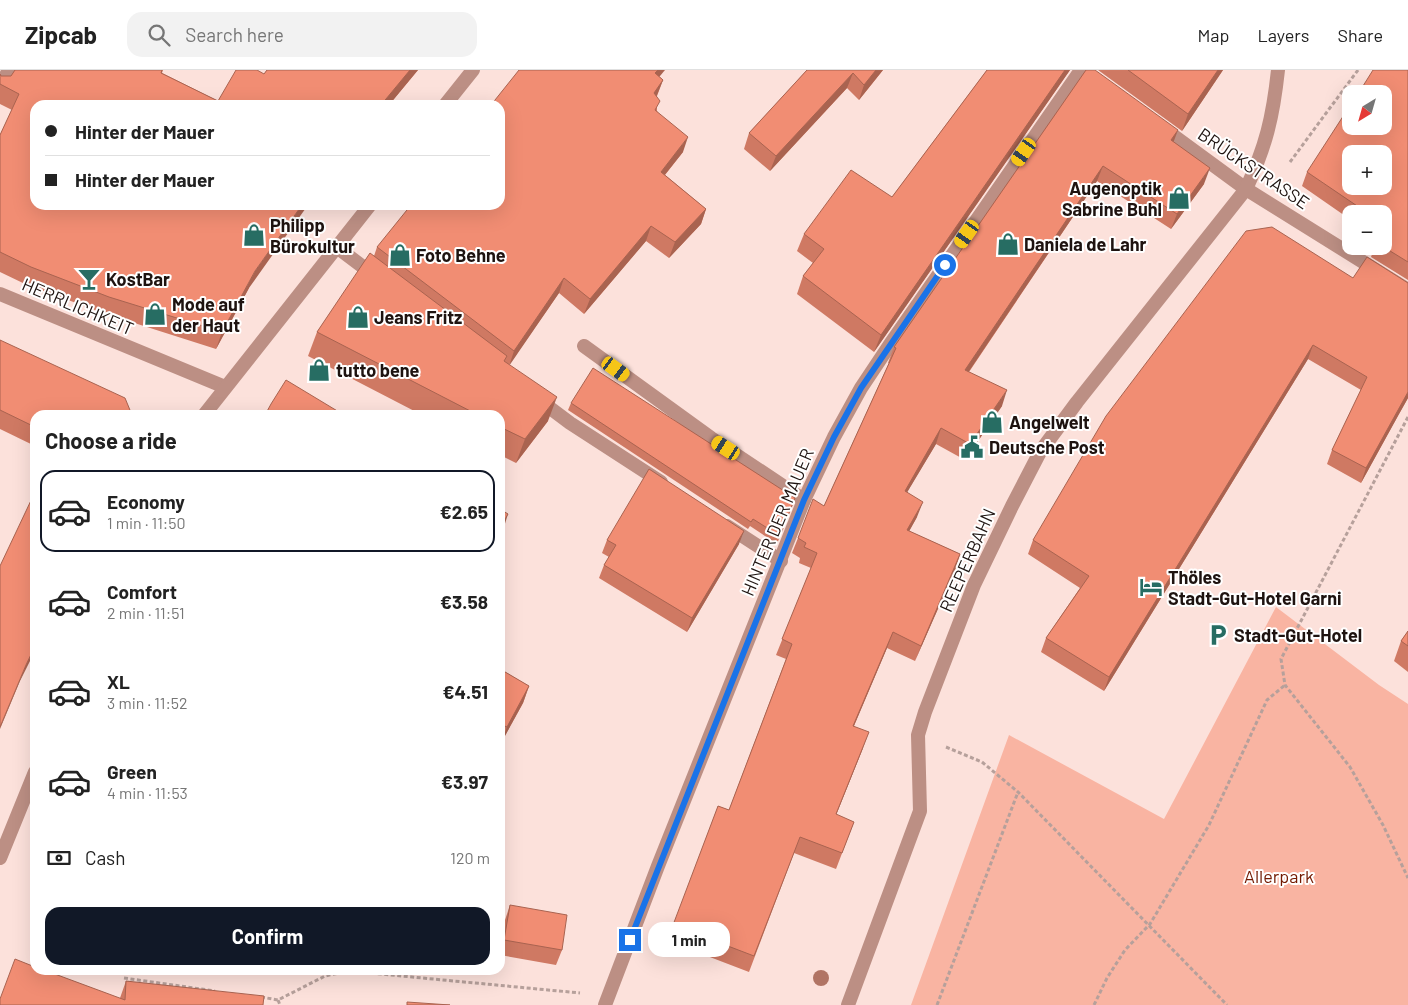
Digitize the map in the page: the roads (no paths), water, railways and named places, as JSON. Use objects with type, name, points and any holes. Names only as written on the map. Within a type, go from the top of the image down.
[{"type":"street","points":[[0,86],[9,70]]},
{"type":"street","points":[[449,100],[473,70]]},
{"type":"street","name":"REEPERBAHN","points":[[848,1005],[920,811],[918,736],[948,648],[974,585],[1040,452],[1077,402],[1246,189],[1263,152],[1273,114],[1278,70]]},
{"type":"street","name":"HINTER DER MAUER","points":[[607,1000],[658,866],[804,500],[834,437],[861,388],[1085,72]]},
{"type":"street","name":"BRÜCKSTRASSE","points":[[1145,115],[1246,189],[1408,290]]},
{"type":"street","points":[[208,410],[366,210]]},
{"type":"street","points":[[338,248],[384,283]]},
{"type":"street","name":"HERRLICHKEIT","points":[[0,294],[225,387]]},
{"type":"street","points":[[584,346],[711,438],[804,500]]},
{"type":"street","points":[[524,388],[570,423],[675,492]]},
{"type":"street","points":[[716,518],[781,561]]},
{"type":"street","points":[[0,858],[30,784]]},
{"type":"place","name":"Augenoptik Sabrine Buhl","points":[[1179,198]]},
{"type":"place","name":"Philipp Bürokultur","points":[[254,235]]},
{"type":"place","name":"Daniela de Lahr","points":[[1008,244]]},
{"type":"place","name":"Foto Behne","points":[[400,255]]},
{"type":"place","name":"KostBar","points":[[89,279]]},
{"type":"place","name":"Mode auf der Haut","points":[[155,314]]},
{"type":"place","name":"Jeans Fritz","points":[[358,317]]},
{"type":"place","name":"tutto bene","points":[[319,370]]},
{"type":"place","name":"Angelwelt","points":[[992,422]]},
{"type":"place","name":"Deutsche Post","points":[[972,447]]},
{"type":"place","name":"Thöles Stadt-Gut-Hotel Garni","points":[[1151,587]]},
{"type":"place","name":"Stadt-Gut-Hotel","points":[[1218,635]]},
{"type":"park label","name":"Allerpark","points":[[1279,876]]}]
